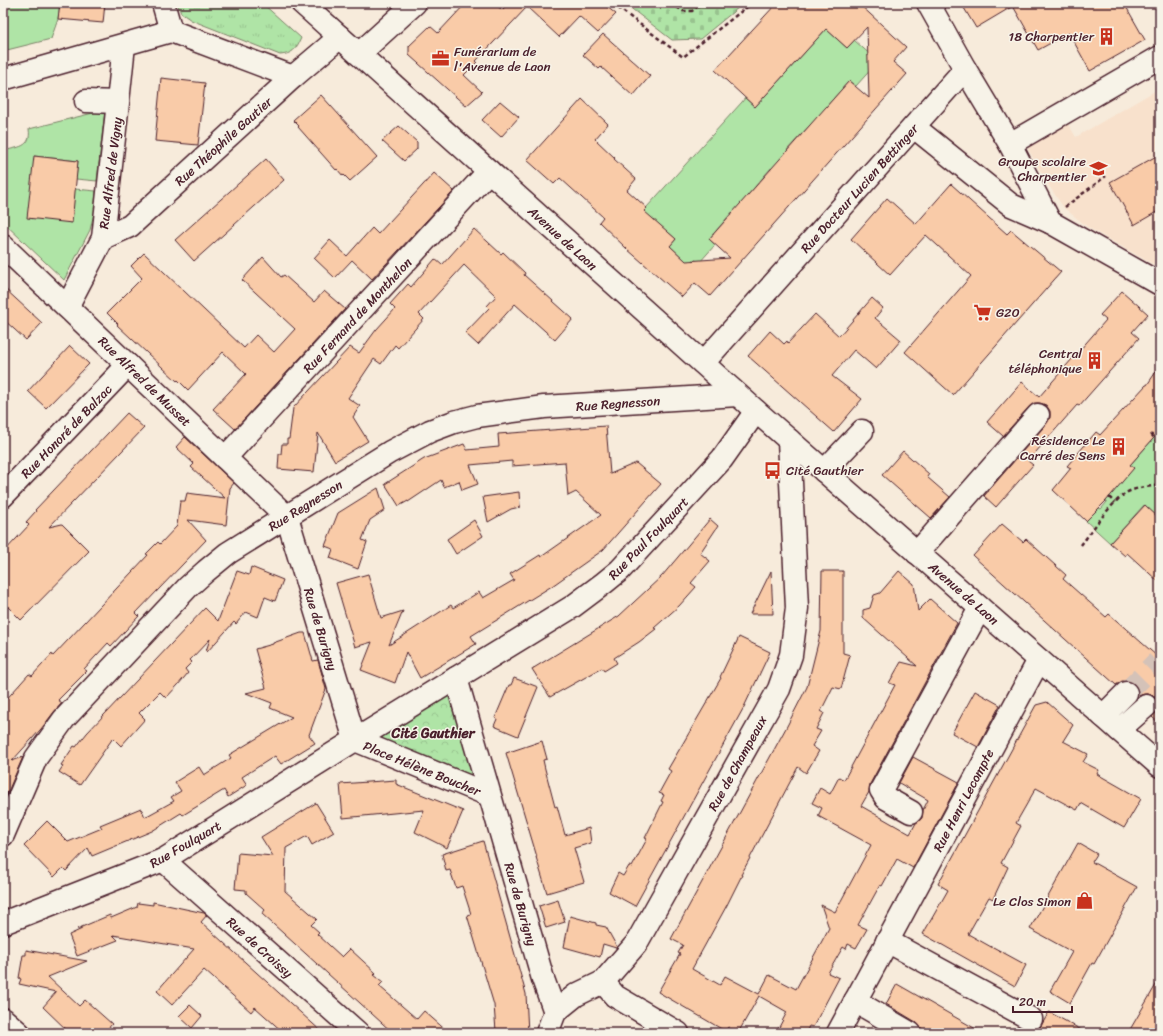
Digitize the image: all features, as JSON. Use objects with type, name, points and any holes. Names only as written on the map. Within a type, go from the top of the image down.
[{"type":"street","points":[[163,3],[171,31]]},
{"type":"street","name":"Avenue de Laon","points":[[302,3],[702,363],[1160,766]]},
{"type":"street","points":[[359,54],[415,3]]},
{"type":"street","points":[[928,3],[1010,144],[1049,220]]},
{"type":"street","points":[[3,79],[171,31],[293,77]]},
{"type":"street","name":"Rue Théophile Gautier","points":[[103,238],[130,226],[293,77],[340,37]]},
{"type":"street","name":"Rue Alfred de Vigny","points":[[67,307],[103,238],[124,45]]},
{"type":"street","points":[[1010,144],[1160,57]]},
{"type":"street","name":"Rue Docteur Lucien Bettinger","points":[[702,363],[965,69]]},
{"type":"street","name":"Rue Alfred de Vigny","points":[[86,101],[118,102]]},
{"type":"street","points":[[914,127],[1010,205],[1049,220],[1160,284]]},
{"type":"street","name":"Rue Fernand de Monthelon","points":[[225,458],[489,171]]},
{"type":"street","name":"Rue Alfred de Musset","points":[[3,246],[287,517]]},
{"type":"street","name":"Rue Honoré de Balzac","points":[[3,496],[128,365]]},
{"type":"street","name":"Rue Regnesson","points":[[3,835],[36,758],[64,719],[188,587],[228,553],[390,452],[430,431],[454,422],[477,416],[544,407],[738,395]]},
{"type":"street","name":"Rue Paul Foulquart","points":[[456,678],[572,607],[620,570],[722,459],[756,411]]},
{"type":"street","points":[[918,553],[1038,415]]},
{"type":"street","points":[[824,471],[862,431]]},
{"type":"street","name":"Rue de Champeaux","points":[[555,1012],[576,995],[602,982],[636,944],[779,689],[791,655],[797,608],[789,440]]},
{"type":"street","name":"Rue de Burigny","points":[[287,517],[355,740]]},
{"type":"street","points":[[911,812],[886,798],[881,790],[980,608]]},
{"type":"street","name":"Rue Henri Lecompte","points":[[838,1033],[1039,660]]},
{"type":"street","name":"Place Hélène Boucher","points":[[355,740],[456,678],[489,795]]},
{"type":"street","points":[[1111,723],[1126,693]]},
{"type":"street","points":[[1111,723],[1146,706]]},
{"type":"street","name":"Place Hélène Boucher","points":[[355,740],[489,795]]},
{"type":"street","name":"Rue Foulquart","points":[[3,923],[163,860],[355,740]]},
{"type":"street","name":"Rue de Burigny","points":[[489,795],[543,979],[555,1012]]},
{"type":"street","name":"Rue de Croissy","points":[[163,860],[358,1033]]},
{"type":"street","points":[[887,941],[1031,1019]]},
{"type":"street","points":[[602,982],[615,996],[678,1033]]},
{"type":"street","points":[[855,1001],[910,1033]]},
{"type":"street","points":[[547,1033],[555,1012]]},
{"type":"street","points":[[3,1019],[19,1033]]},
{"type":"path","points":[[612,3],[683,57],[752,3]]},
{"type":"path","points":[[671,3],[683,12],[692,10],[701,3]]},
{"type":"path","points":[[1049,220],[1106,176]]},
{"type":"path","points":[[1151,434],[1158,443],[1160,458]]},
{"type":"path","points":[[1080,545],[1115,502],[1127,493],[1144,488],[1160,486]]},
{"type":"path","points":[[1109,496],[1115,502]]},
{"type":"shaded area","name":"Groupe scolaire Charpentier","points":[[1160,88],[1160,268],[1089,228],[1064,208],[1049,186],[1028,149],[1030,142],[1065,119],[1076,137]]},
{"type":"green space","points":[[3,3],[60,3],[58,19],[51,39],[3,51]]},
{"type":"green space","points":[[177,3],[262,3],[301,38],[293,51],[288,54],[280,55],[191,20],[181,13]]},
{"type":"green space","points":[[624,3],[744,3],[700,39],[672,40]]},
{"type":"green space","points":[[826,29],[847,48],[854,40],[873,57],[874,66],[856,86],[849,81],[826,107],[817,130],[810,125],[787,150],[794,157],[778,174],[771,168],[748,195],[755,201],[739,218],[732,212],[709,239],[715,245],[699,263],[697,264],[696,260],[692,260],[692,264],[690,265],[670,246],[676,239],[649,216],[637,218],[745,98],[755,107]]},
{"type":"green space","points":[[105,110],[97,181],[76,179],[78,161],[34,156],[75,189],[96,191],[94,213],[90,230],[64,280],[3,222],[3,151],[22,146],[26,143],[28,140],[29,129]]},
{"type":"green space","points":[[1160,431],[1160,517],[1159,518],[1144,505],[1110,543],[1086,521],[1107,502],[1105,501],[1130,465]]},
{"type":"green space","points":[[449,692],[476,779],[370,738]]},
{"type":"building","points":[[60,3],[105,3],[103,23],[58,19]]},
{"type":"building","points":[[466,3],[494,3],[502,10],[509,3],[602,3],[616,14],[598,33],[579,16],[559,37],[527,7],[464,75],[482,92],[466,106],[409,55],[409,46],[430,26],[438,33]]},
{"type":"building","points":[[777,3],[858,3],[906,47],[893,62],[907,74],[710,296],[695,283],[682,297],[627,249],[599,222],[603,217],[560,178],[554,184],[527,160],[582,99],[608,124],[595,139],[636,179],[627,190],[647,208],[644,211],[676,239],[670,246],[686,261],[730,258],[709,239],[849,81],[869,98],[867,27],[847,48],[826,29],[755,107],[715,70]]},
{"type":"building","points":[[961,3],[1124,3],[1145,40],[1090,71],[1069,33],[1038,50],[1013,6],[976,28]]},
{"type":"building","points":[[603,34],[650,76],[633,96],[601,67],[599,69],[583,55]]},
{"type":"building","points":[[161,78],[205,83],[198,145],[155,141]]},
{"type":"building","points":[[321,95],[377,157],[350,181],[337,169],[336,170],[293,120]]},
{"type":"building","points":[[500,101],[519,117],[501,137],[482,120]]},
{"type":"building","points":[[399,126],[417,142],[417,149],[404,161],[382,141]]},
{"type":"building","points":[[1160,154],[1160,210],[1134,225],[1110,182]]},
{"type":"building","points":[[34,156],[78,161],[72,223],[27,218]]},
{"type":"building","points":[[266,159],[284,180],[194,261],[175,240]]},
{"type":"building","points":[[434,173],[454,191],[372,279],[352,260],[335,278],[314,258],[330,240],[347,256],[372,228],[378,234]]},
{"type":"building","points":[[951,184],[1007,234],[1011,230],[1061,272],[953,395],[905,352],[971,276],[926,235],[890,275],[851,239],[887,198],[916,224]]},
{"type":"building","points":[[474,229],[501,254],[503,252],[525,273],[524,275],[573,319],[555,340],[515,304],[478,345],[465,333],[489,308],[487,306],[496,296],[464,265],[419,314],[424,319],[398,348],[395,345],[381,364],[374,359],[348,398],[360,406],[353,417],[368,441],[335,461],[318,433],[314,472],[278,469],[279,454],[281,454],[282,444],[287,444],[287,439],[289,439],[293,408],[350,347],[359,353],[376,330],[395,309],[390,304],[408,284],[411,287],[435,259],[442,265]]},
{"type":"building","points":[[144,253],[244,348],[256,335],[274,352],[295,329],[242,280],[263,257],[281,277],[284,275],[314,302],[324,291],[345,309],[235,429],[213,409],[246,374],[223,352],[188,390],[117,325],[118,324],[107,313],[142,278],[131,266]]},
{"type":"building","points":[[3,287],[42,323],[26,340],[3,319]]},
{"type":"building","points":[[1122,291],[1148,314],[1132,332],[1139,338],[1028,461],[1033,465],[996,507],[984,496],[1047,423],[1050,418],[1050,411],[1046,405],[1034,403],[1003,436],[987,422],[1022,382],[1039,397],[1106,320],[1100,315]]},
{"type":"building","points":[[872,298],[883,308],[875,318],[901,340],[876,369],[854,350],[832,376],[862,399],[834,432],[748,356],[770,331],[784,344],[787,341],[788,343],[815,314],[839,336]]},
{"type":"building","points":[[70,346],[89,364],[46,408],[28,391]]},
{"type":"building","name":"Résidence Le Carré des Sens","points":[[1160,366],[1160,431],[1130,465],[1134,468],[1106,501],[1086,521],[1053,490],[1071,468],[1067,466],[1096,432],[1100,435],[1147,385]]},
{"type":"building","points":[[127,413],[144,428],[49,527],[62,524],[89,551],[21,620],[3,602],[3,553],[29,525],[26,522],[36,511],[35,510]]},
{"type":"building","points":[[606,426],[610,474],[636,463],[661,484],[603,550],[552,586],[471,636],[476,644],[420,678],[406,652],[395,683],[361,670],[372,642],[355,647],[336,583],[368,574],[381,618],[403,611],[389,645],[451,605],[453,608],[479,592],[483,598],[514,580],[510,574],[540,555],[541,557],[601,515],[576,492],[568,496],[565,462],[512,466],[512,461],[470,465],[478,484],[462,490],[459,481],[444,487],[441,480],[408,502],[399,506],[385,484],[424,459],[464,444],[467,450],[499,447],[498,434]]},
{"type":"building","points":[[185,437],[234,483],[230,488],[226,525],[188,520],[206,540],[136,613],[139,616],[111,646],[108,643],[84,669],[87,671],[58,700],[62,703],[12,761],[23,757],[3,803],[3,703],[29,674],[32,676],[52,654],[53,656],[148,555],[146,554],[158,542],[160,544],[177,526],[180,501],[185,501],[187,493],[225,498],[191,467],[194,464],[176,447]]},
{"type":"building","points":[[903,451],[929,474],[927,477],[950,497],[931,518],[882,475]]},
{"type":"building","points":[[378,488],[385,510],[370,520],[362,540],[367,542],[358,569],[330,558],[333,549],[325,546],[338,513]]},
{"type":"building","points":[[519,492],[520,507],[511,509],[488,522],[483,497]]},
{"type":"building","points":[[1145,505],[1160,519],[1160,583],[1127,553],[1125,556],[1110,543]]},
{"type":"building","points":[[710,519],[718,526],[700,553],[710,561],[691,583],[696,587],[679,606],[654,628],[656,629],[614,658],[617,663],[604,671],[602,668],[550,697],[532,669],[619,616],[662,576]]},
{"type":"building","points":[[474,520],[483,536],[456,554],[447,539]]},
{"type":"building","points":[[1002,524],[1023,542],[1026,539],[1066,575],[1063,579],[1106,617],[1109,614],[1158,657],[1155,661],[1160,665],[1160,724],[1152,717],[1158,710],[1158,703],[1155,697],[1150,694],[1138,696],[1138,689],[1135,684],[1130,681],[1122,681],[1116,685],[973,556]]},
{"type":"building","points":[[251,567],[283,580],[275,601],[265,597],[258,617],[246,612],[236,624],[234,622],[207,652],[210,639],[190,660],[192,662],[185,669],[188,673],[178,685],[166,698],[160,692],[139,713],[145,719],[121,746],[113,738],[80,785],[59,772],[63,766],[61,765],[74,746],[76,747],[87,733],[205,608],[218,621],[237,571],[249,575]]},
{"type":"building","points":[[771,571],[773,614],[750,614]]},
{"type":"building","points":[[822,571],[843,571],[843,653],[850,655],[841,689],[833,687],[821,711],[824,713],[816,729],[821,731],[812,746],[819,751],[806,773],[798,767],[741,875],[727,905],[692,969],[720,985],[725,976],[759,994],[769,975],[796,989],[829,928],[821,905],[835,912],[871,845],[818,816],[822,808],[812,803],[820,788],[830,794],[839,777],[844,780],[895,685],[889,683],[901,662],[917,666],[863,618],[863,610],[870,608],[874,595],[880,593],[899,571],[914,584],[918,611],[930,599],[957,623],[870,784],[869,792],[861,806],[910,834],[916,823],[922,818],[923,810],[928,800],[899,783],[913,757],[959,782],[913,868],[897,859],[882,886],[880,885],[858,925],[867,929],[856,948],[848,944],[846,949],[843,947],[828,973],[839,978],[813,1027],[809,1026],[806,1033],[776,1033],[787,1012],[759,996],[738,1033],[728,1027],[725,1031],[658,992],[680,954],[678,953],[683,945],[671,939],[807,687],[821,631]]},
{"type":"building","points":[[301,633],[305,633],[313,661],[318,660],[326,689],[309,735],[315,743],[281,764],[275,756],[242,777],[247,785],[228,797],[224,790],[183,815],[181,813],[152,831],[92,856],[88,848],[66,871],[63,868],[54,877],[24,846],[47,821],[68,842],[102,828],[100,825],[141,808],[145,817],[174,801],[171,797],[181,791],[175,782],[199,767],[204,775],[231,758],[229,755],[292,717],[270,708],[272,703],[246,693],[266,688],[255,649]]},
{"type":"building","points":[[739,637],[770,652],[744,707],[635,906],[609,892],[618,873],[623,876],[629,866],[632,867],[647,839],[645,838],[663,802],[661,801],[664,795],[659,793],[671,771],[668,769],[721,678],[720,677]]},
{"type":"building","points":[[514,678],[538,687],[518,736],[494,726],[497,719],[495,718],[509,685],[511,685]]},
{"type":"building","points":[[975,691],[1000,705],[978,747],[952,733]]},
{"type":"building","points":[[1047,702],[1073,725],[1063,741],[1088,754],[1083,762],[1099,770],[1097,774],[1141,799],[1124,828],[1081,803],[1077,810],[1036,788],[1016,823],[1021,826],[1001,863],[1008,867],[993,899],[989,897],[968,934],[1026,965],[1015,986],[923,934],[948,890],[938,884],[1036,705]]},
{"type":"building","points":[[542,741],[547,759],[543,760],[545,769],[555,807],[557,806],[565,835],[589,828],[591,843],[574,848],[584,882],[547,893],[506,753]]},
{"type":"building","points":[[396,780],[396,784],[463,811],[447,848],[415,832],[424,810],[343,818],[340,784]]},
{"type":"building","points":[[316,803],[334,832],[312,845],[307,836],[286,848],[285,891],[317,919],[311,925],[319,932],[317,934],[342,957],[350,949],[376,973],[374,975],[383,982],[379,986],[417,1019],[424,1011],[449,1033],[393,1033],[262,914],[265,910],[246,893],[246,890],[235,889],[238,853],[273,856],[261,837]]},
{"type":"building","points":[[483,841],[526,994],[528,1033],[500,1033],[499,1031],[496,1031],[494,1005],[467,915],[471,914],[462,886],[456,888],[450,870],[446,871],[442,854]]},
{"type":"building","points":[[1078,843],[1097,854],[1092,862],[1137,887],[1094,964],[1092,963],[1070,1003],[1050,991],[1072,952],[1030,929]]},
{"type":"building","points":[[558,900],[565,922],[546,928],[539,906]]},
{"type":"building","points":[[153,902],[204,913],[207,915],[201,922],[323,1033],[284,1033],[255,1007],[251,1012],[204,970],[172,1005],[157,991],[194,949],[113,935],[118,940],[77,956],[69,935],[82,929],[77,929],[110,915],[111,918],[137,907],[138,903],[153,905]]},
{"type":"building","points":[[570,916],[606,927],[617,947],[603,944],[600,957],[564,947]]},
{"type":"building","points":[[26,950],[87,961],[48,977],[79,1006],[85,1000],[112,1024],[104,1033],[70,1033],[43,1007],[56,992],[19,984],[21,979],[19,978],[23,955],[26,955]]},
{"type":"building","points":[[1160,978],[1160,1033],[1128,1033]]},
{"type":"building","points":[[897,984],[983,1033],[930,1033],[921,1028],[916,1022],[886,1004]]},
{"type":"building","points":[[190,1005],[202,1016],[192,1028],[179,1016]]},
{"type":"building","points":[[1049,1012],[1087,1033],[1037,1033]]},
{"type":"tunnel","points":[[1126,693],[1157,662]]},
{"type":"place","name":"18 Charpentier","points":[[1107,36]]},
{"type":"place","name":"Funérarium de l'Avenue de Laon","points":[[441,58]]},
{"type":"place","name":"Groupe scolaire Charpentier","points":[[1099,168]]},
{"type":"place","name":"G20","points":[[983,312]]},
{"type":"place","name":"Central téléphonique","points":[[1095,360]]},
{"type":"place","name":"Résidence Le Carré des Sens","points":[[1118,447]]},
{"type":"place","name":"Cité Gauthier","points":[[773,470]]},
{"type":"place","name":"Le Clos Simon","points":[[1084,901]]},
{"type":"district","name":"Cité Gauthier","points":[[433,733]]}]
